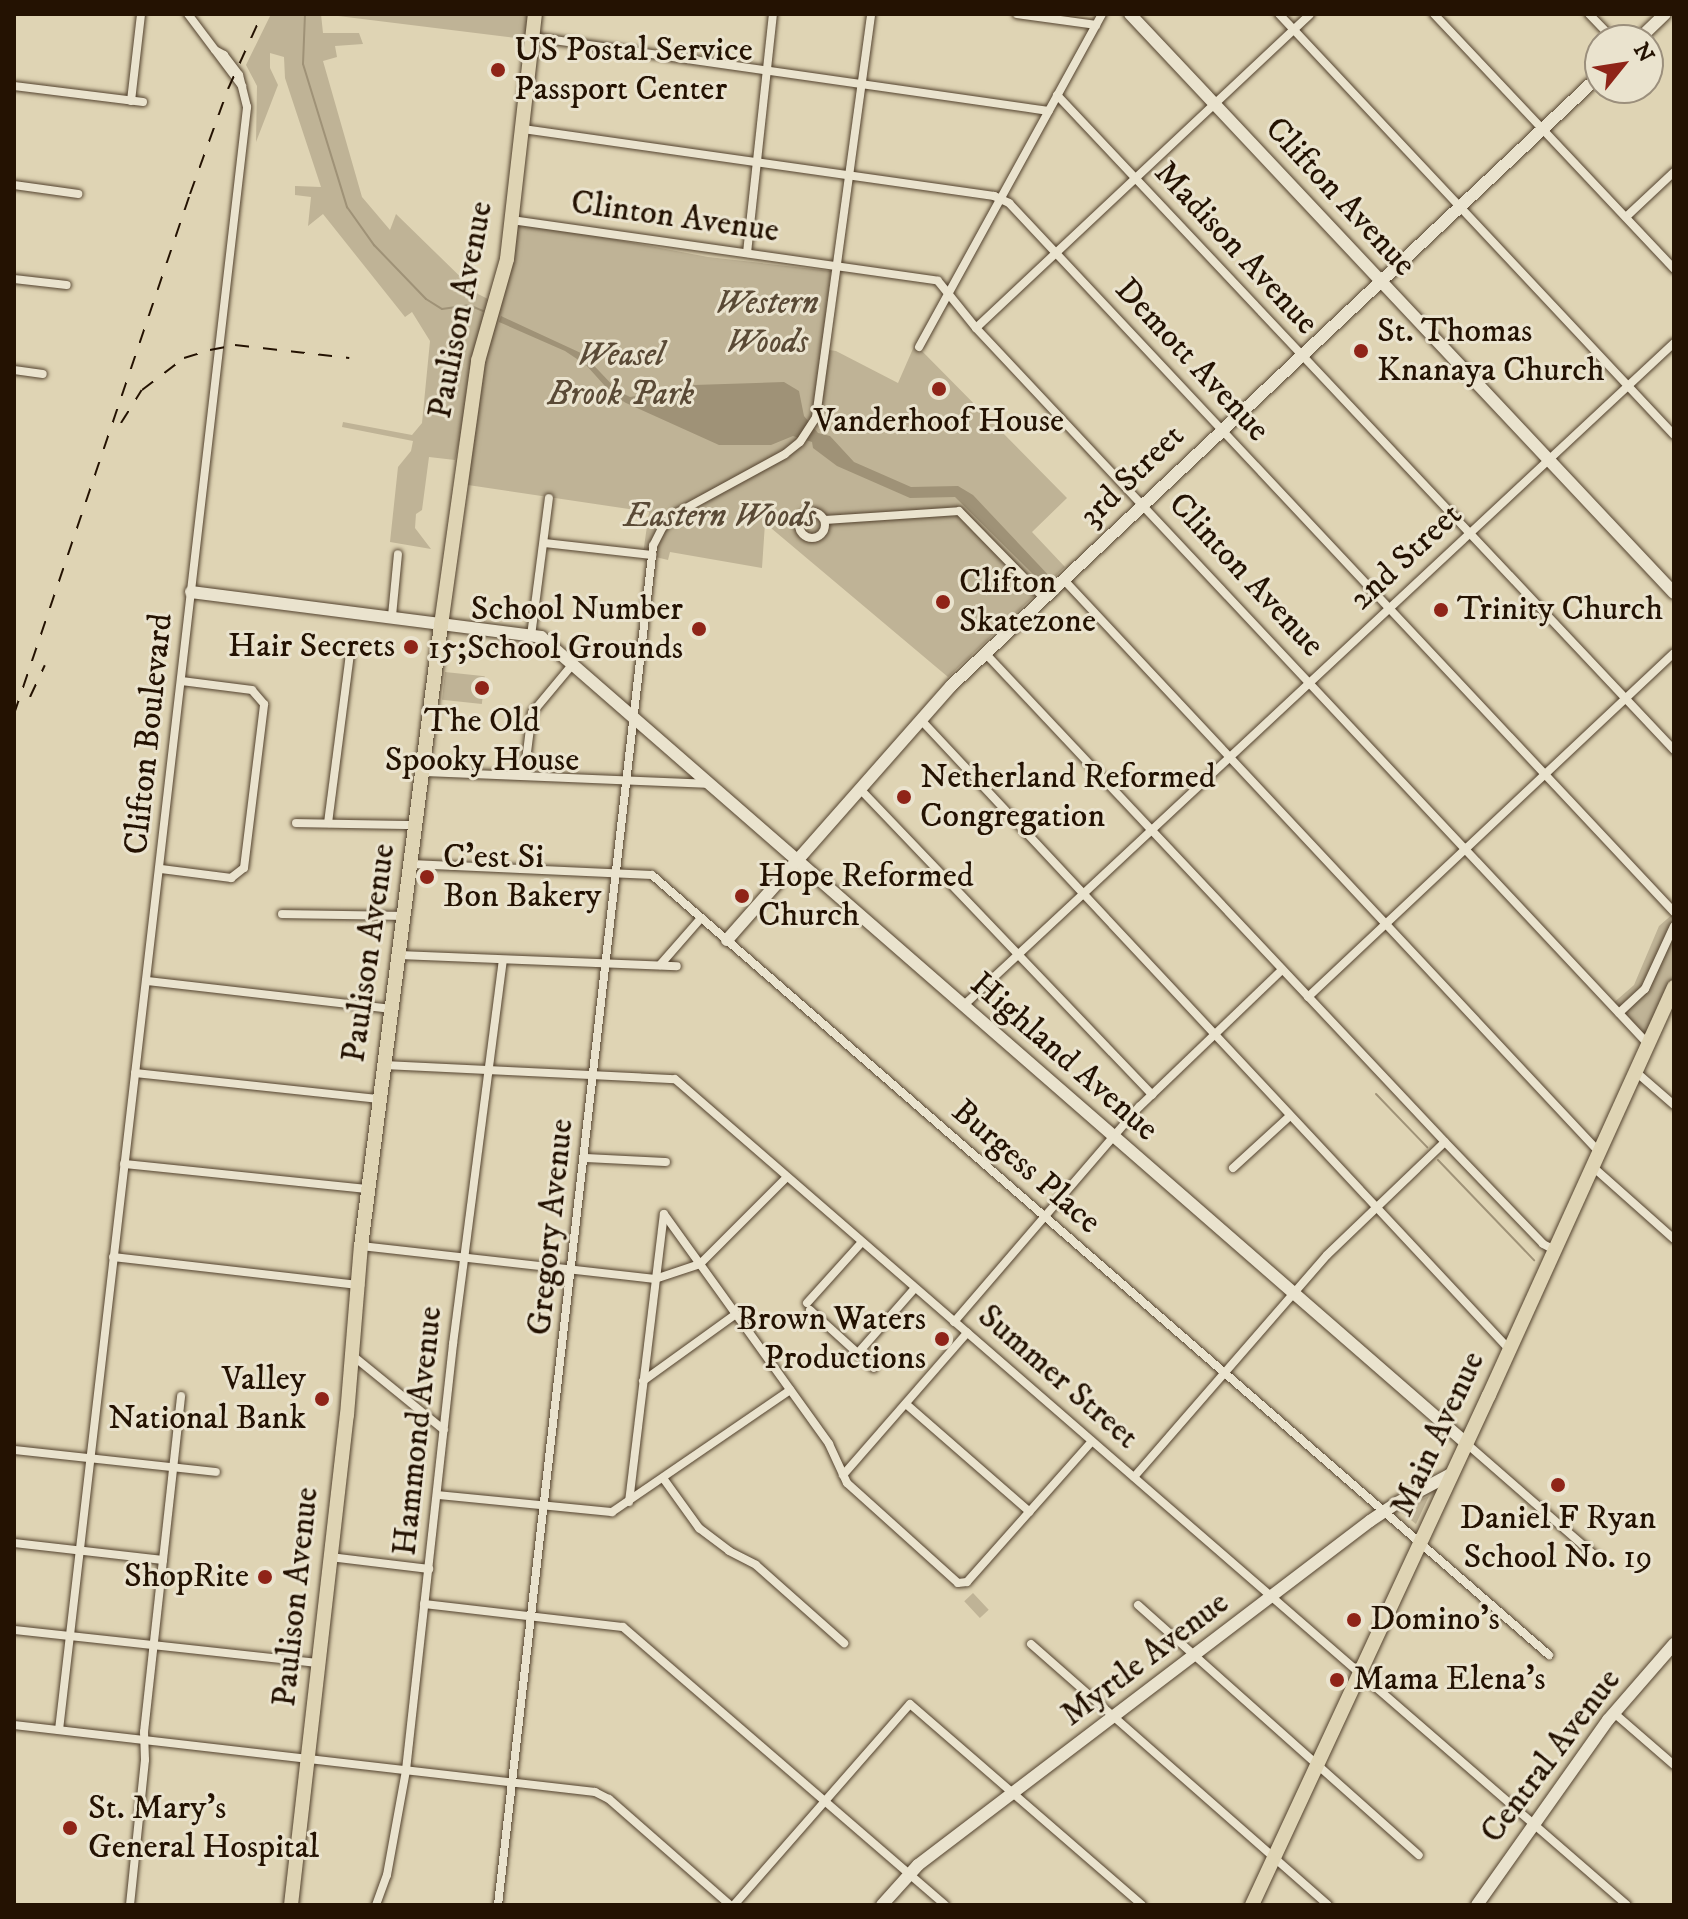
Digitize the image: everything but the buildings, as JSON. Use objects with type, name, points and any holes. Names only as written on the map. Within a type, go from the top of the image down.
[{"type":"main road","name":"Paulison Avenue","points":[[291,1905],[353,1356],[361,1246],[384,1065],[478,361],[503,276],[535,14]]},
{"type":"main road","name":"Main Avenue","points":[[1252,1905],[1467,1444],[1674,987]]},
{"type":"street","points":[[131,101],[141,14]]},
{"type":"street","name":"Clifton Boulevard","points":[[59,1730],[247,107],[242,87],[231,65],[215,50],[188,14]]},
{"type":"street","points":[[747,253],[773,14]]},
{"type":"street","points":[[544,543],[652,555],[662,528],[677,513],[776,460],[800,442],[816,418],[871,14]]},
{"type":"street","points":[[1017,14],[1096,25]]},
{"type":"street","points":[[919,347],[1102,14]]},
{"type":"street","name":"Clifton Avenue","points":[[1130,14],[1674,593]]},
{"type":"street","points":[[1279,14],[1674,435]]},
{"type":"street","points":[[976,328],[1310,14]]},
{"type":"street","points":[[1434,14],[1674,269]]},
{"type":"street","points":[[533,37],[1049,111]]},
{"type":"street","points":[[14,86],[143,102]]},
{"type":"street","name":"3rd Street","points":[[727,940],[921,720],[985,653],[1584,90]]},
{"type":"street","name":"Madison Avenue","points":[[1057,95],[1674,750]]},
{"type":"street","points":[[523,129],[1000,199]]},
{"type":"street","points":[[1626,217],[1674,172]]},
{"type":"street","points":[[14,185],[78,194]]},
{"type":"street","name":"Demott Avenue","points":[[1000,199],[1009,203],[1674,912]]},
{"type":"street","name":"Clinton Avenue","points":[[512,220],[938,281],[976,328],[1648,1044]]},
{"type":"street","points":[[14,279],[67,285]]},
{"type":"street","name":"2nd Street","points":[[963,1006],[1674,343]]},
{"type":"street","points":[[14,370],[43,374]]},
{"type":"street","points":[[531,636],[549,498]]},
{"type":"street","points":[[825,520],[959,511],[1044,598]]},
{"type":"street","points":[[392,616],[398,554]]},
{"type":"street","name":"Gregory Avenue","points":[[498,1905],[546,1507],[652,555]]},
{"type":"street","points":[[1064,580],[1599,1153]]},
{"type":"street","name":"Highland Avenue","points":[[191,592],[541,637],[1600,1560]]},
{"type":"street","points":[[985,653],[1445,1142],[1543,1244],[1555,1250]]},
{"type":"street","points":[[1308,997],[1674,653]]},
{"type":"street","points":[[328,823],[350,654]]},
{"type":"street","points":[[524,776],[532,713],[572,665]]},
{"type":"street","points":[[161,869],[231,878],[244,868],[264,704],[252,690],[182,681]]},
{"type":"street","points":[[921,720],[1510,1350]]},
{"type":"street","points":[[423,772],[709,784]]},
{"type":"street","points":[[860,789],[1152,1095]]},
{"type":"street","points":[[296,823],[416,825]]},
{"type":"street","name":"Burgess Place","points":[[411,864],[652,875],[1549,1655]]},
{"type":"street","points":[[282,914],[404,916]]},
{"type":"street","points":[[660,965],[701,918]]},
{"type":"street","points":[[1619,1013],[1645,989],[1674,926]]},
{"type":"street","points":[[399,955],[677,966]]},
{"type":"street","name":"Hammond Avenue","points":[[376,1905],[387,1875],[406,1770],[444,1430],[503,960]]},
{"type":"street","points":[[954,1322],[1140,1106],[1282,970]]},
{"type":"street","points":[[147,981],[392,1009]]},
{"type":"street","name":"Summer Street","points":[[384,1065],[675,1079],[1627,1905]]},
{"type":"street","points":[[1636,1072],[1674,1105]]},
{"type":"street","points":[[135,1073],[380,1099]]},
{"type":"street","points":[[1233,1168],[1290,1116]]},
{"type":"street","points":[[1134,1477],[1293,1293],[1445,1142]]},
{"type":"street","points":[[585,1158],[666,1162]]},
{"type":"street","points":[[124,1164],[368,1189]]},
{"type":"street","points":[[1593,1167],[1674,1239]]},
{"type":"street","points":[[361,1246],[655,1279],[700,1264],[787,1177]]},
{"type":"street","points":[[629,1502],[664,1214],[829,1444],[847,1483],[958,1583],[963,1585],[971,1578],[1092,1441]]},
{"type":"street","points":[[862,1242],[808,1307],[874,1368]]},
{"type":"street","points":[[113,1257],[360,1285]]},
{"type":"street","points":[[858,1353],[915,1288]]},
{"type":"street","points":[[643,1381],[736,1314]]},
{"type":"street","points":[[843,1475],[967,1333]]},
{"type":"street","points":[[353,1356],[444,1430]]},
{"type":"street","points":[[438,1495],[605,1513],[629,1502],[790,1390]]},
{"type":"street","points":[[138,1905],[130,1904],[153,1646],[181,1396]]},
{"type":"street","points":[[906,1404],[1030,1512]]},
{"type":"street","points":[[14,1450],[216,1472]]},
{"type":"street","name":"Myrtle Avenue","points":[[882,1905],[909,1874],[1383,1512],[1453,1473]]},
{"type":"street","points":[[663,1478],[699,1528],[729,1551],[756,1565],[844,1643]]},
{"type":"street","points":[[14,1543],[163,1560]]},
{"type":"street","points":[[330,1557],[429,1569]]},
{"type":"street","points":[[424,1604],[615,1626],[628,1631],[945,1905]]},
{"type":"street","points":[[1138,1605],[1419,1855]]},
{"type":"street","points":[[14,1630],[318,1663]]},
{"type":"street","points":[[1031,1644],[1328,1905]]},
{"type":"street","name":"Central Avenue","points":[[1478,1905],[1614,1713],[1674,1644]]},
{"type":"street","points":[[14,1725],[603,1794],[732,1905],[910,1704],[1142,1905]]},
{"type":"street","points":[[1614,1713],[1674,1765]]},
{"type":"green space","name":"Weasel Brook Park","points":[[271,14],[321,14],[323,33],[359,33],[363,44],[335,46],[337,57],[323,61],[362,197],[390,230],[396,214],[478,294],[488,299],[512,220],[708,257],[831,271],[822,349],[836,351],[898,383],[915,344],[1067,498],[1032,532],[1065,567],[948,677],[765,523],[762,568],[670,552],[668,560],[643,554],[649,512],[468,485],[476,369],[455,460],[429,457],[422,510],[416,514],[415,528],[431,549],[390,542],[398,467],[411,451],[413,441],[342,427],[343,422],[412,435],[422,423],[430,341],[412,312],[405,317],[323,214],[308,226],[311,197],[295,195],[295,186],[321,187],[285,78],[284,57],[270,53],[270,68],[278,85],[256,142],[257,86],[246,65]]},
{"type":"green space","points":[[322,14],[535,14],[532,40]]},
{"type":"green space","points":[[445,672],[485,676],[482,704],[442,700]]},
{"type":"green space","points":[[1674,913],[1674,987],[1648,1044],[1611,1005],[1634,985],[1659,926]]},
{"type":"green space","points":[[1429,1496],[1416,1524],[1398,1510]]},
{"type":"green space","points":[[973,1593],[989,1610],[980,1618],[964,1601]]},
{"type":"shaded area","points":[[501,316],[583,354],[618,391],[630,397],[694,385],[784,382],[799,391],[804,416],[818,433],[830,436],[854,462],[911,487],[958,486],[973,495],[1052,579],[1045,586],[955,497],[910,498],[837,466],[813,448],[812,442],[793,436],[771,445],[719,445],[614,396],[586,365],[565,351],[499,322]]},
{"type":"waterway","points":[[305,14],[303,64],[347,207],[374,245],[426,299],[442,309],[469,305],[483,311]]},
{"type":"waterway","points":[[1376,1094],[1427,1147]]},
{"type":"waterway","points":[[1438,1160],[1534,1260]]},
{"type":"railway","points":[[14,714],[190,194],[228,89],[262,14]]},
{"type":"railway","points":[[121,423],[142,390],[184,358],[210,350],[235,345],[349,358]]},
{"type":"railway","points":[[30,697],[45,665]]},
{"type":"place","name":"US Postal Service Passport Center","points":[[498,70]]},
{"type":"place","name":"St. Thomas Knanaya Church","points":[[1361,351]]},
{"type":"place","name":"Vanderhoof House","points":[[939,389]]},
{"type":"place","name":"Clifton Skatezone","points":[[943,602]]},
{"type":"place","name":"Trinity Church","points":[[1441,610]]},
{"type":"place","name":"School Number 15;School Grounds","points":[[699,629]]},
{"type":"place","name":"Hair Secrets","points":[[411,647]]},
{"type":"place","name":"The Old Spooky House","points":[[482,688]]},
{"type":"place","name":"Netherland Reformed Congregation","points":[[904,797]]},
{"type":"place","name":"C'est Si Bon Bakery","points":[[427,877]]},
{"type":"place","name":"Hope Reformed Church","points":[[742,896]]},
{"type":"place","name":"Brown Waters Productions","points":[[942,1339]]},
{"type":"place","name":"Valley National Bank","points":[[322,1399]]},
{"type":"place","name":"Daniel F Ryan School No. 19","points":[[1558,1485]]},
{"type":"place","name":"ShopRite","points":[[265,1577]]},
{"type":"place","name":"Domino's","points":[[1354,1620]]},
{"type":"place","name":"Mama Elena's","points":[[1337,1680]]},
{"type":"place","name":"St. Mary's General Hospital","points":[[70,1828]]},
{"type":"park label","name":"Western Woods","points":[[767,322]]},
{"type":"park label","name":"Eastern Woods","points":[[720,517]]}]
